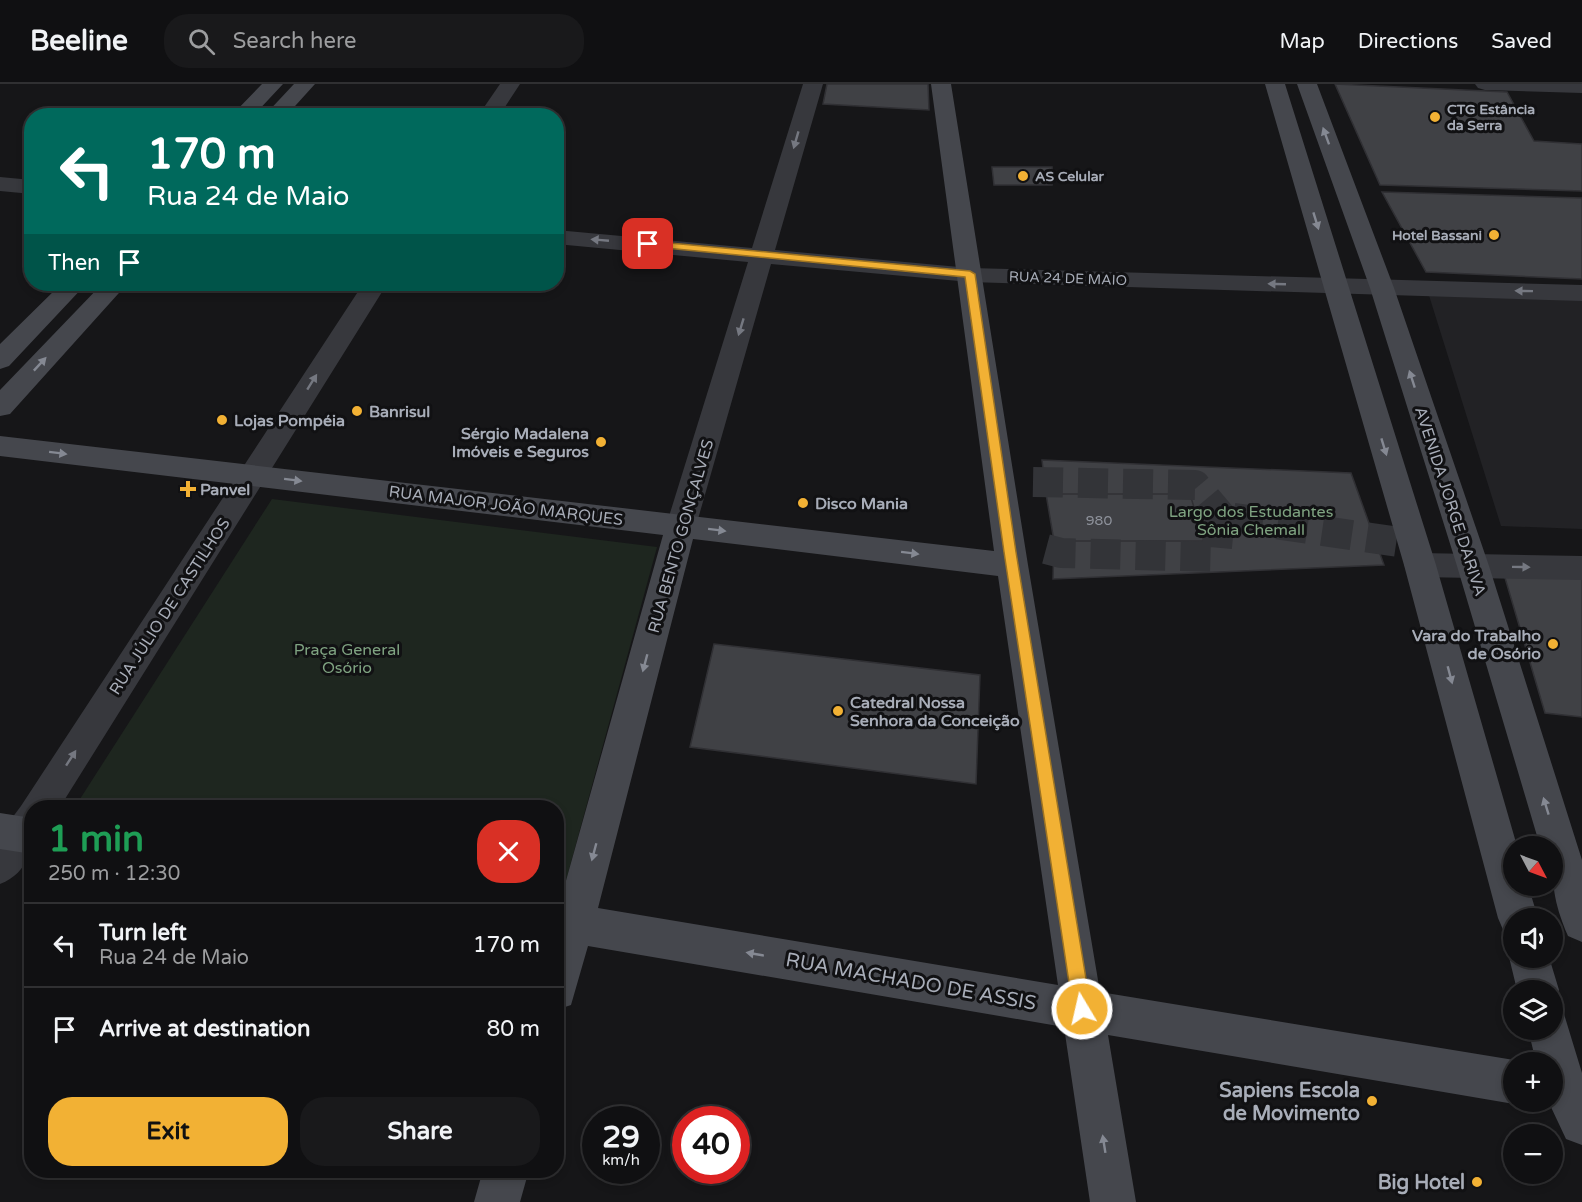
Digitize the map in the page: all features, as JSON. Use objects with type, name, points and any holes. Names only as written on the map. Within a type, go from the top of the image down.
[{"type":"street","points":[[249,108],[273,84]]},
{"type":"street","points":[[282,108],[305,84]]},
{"type":"street","points":[[494,108],[510,84]]},
{"type":"street","name":"RUA BENTO GONÇALVES","points":[[566,923],[813,84]]},
{"type":"street","points":[[941,84],[1012,565],[1113,1202]]},
{"type":"street","points":[[1275,84],[1420,566],[1515,908]]},
{"type":"street","name":"AVENIDA JORGE DARIVA","points":[[1307,84],[1382,288],[1473,566],[1582,922]]},
{"type":"street","points":[[1485,84],[1582,87]]},
{"type":"street","points":[[257,99],[279,108]]},
{"type":"street","points":[[1300,170],[1339,171]]},
{"type":"street","points":[[0,184],[24,186]]},
{"type":"street","name":"RUA 24 DE MAIO","points":[[564,238],[970,274],[1382,288],[1582,292]]},
{"type":"street","points":[[0,360],[67,291]]},
{"type":"street","points":[[0,407],[108,291]]},
{"type":"street","name":"RUA JÚLIO DE CASTILHOS","points":[[42,800],[371,291]]},
{"type":"street","name":"RUA MAJOR JOÃO MARQUES","points":[[0,446],[1012,565]]},
{"type":"street","points":[[1420,566],[1582,568]]},
{"type":"street","name":"RUA JÚLIO DE CASTILHOS","points":[[0,866],[24,828]]},
{"type":"street","name":"RUA MACHADO DE ASSIS","points":[[566,923],[1503,1080]]},
{"type":"street","points":[[1552,1040],[1571,1099]]},
{"type":"street","points":[[497,1202],[504,1178]]},
{"type":"shaded area","points":[[1427,289],[1582,300],[1582,529],[1501,526]]},
{"type":"green space","name":"Praça General Osório","points":[[272,499],[657,547],[564,888],[564,800],[80,799]]},
{"type":"building","points":[[827,84],[928,84],[929,110],[823,104]]},
{"type":"building","name":"CTG Estância da Serra","points":[[1335,84],[1507,92],[1534,141],[1582,144],[1582,191],[1380,185]]},
{"type":"building","name":"AS Celular","points":[[992,167],[1052,167],[1052,185],[994,185]]},
{"type":"building","name":"Hotel Bassani","points":[[1382,192],[1582,198],[1582,279],[1426,272]]},
{"type":"building","name":"Largo dos Estudantes Sônia Chemall","points":[[1042,460],[1351,473],[1384,565],[1053,579],[1054,541],[1204,541],[1190,494],[1046,494]]},
{"type":"building","points":[[1046,494],[1190,494],[1204,541],[1054,541]]},
{"type":"building","name":"Vara do Trabalho de Osório","points":[[1503,571],[1582,575],[1582,717],[1545,713]]},
{"type":"building","name":"Catedral Nossa Senhora da Conceição","points":[[714,644],[980,675],[976,784],[690,747]]},
{"type":"tunnel","points":[[1033,482],[1195,485],[1221,516]]},
{"type":"tunnel","points":[[1046,549],[1061,553],[1216,557],[1220,516],[1413,544]]},
{"type":"place","name":"CTG Estância da Serra","points":[[1435,117]]},
{"type":"place","name":"AS Celular","points":[[1023,176]]},
{"type":"place","name":"Hotel Bassani","points":[[1494,235]]},
{"type":"place","name":"Banrisul","points":[[357,411]]},
{"type":"place","name":"Lojas Pompéia","points":[[222,420]]},
{"type":"place","name":"Sérgio Madalena Imóveis e Seguros","points":[[601,442]]},
{"type":"place","name":"Panvel","points":[[188,489]]},
{"type":"place","name":"Disco Mania","points":[[803,503]]},
{"type":"place","name":"Vara do Trabalho de Osório","points":[[1553,644]]},
{"type":"place","name":"Catedral Nossa Senhora da Conceição","points":[[838,711]]},
{"type":"place","name":"Sapiens Escola de Movimento","points":[[1372,1101]]},
{"type":"place","name":"Big Hotel","points":[[1477,1182]]},
{"type":"route","points":[[648,244],[970,274],[1010,552],[1082,1009]]}]
